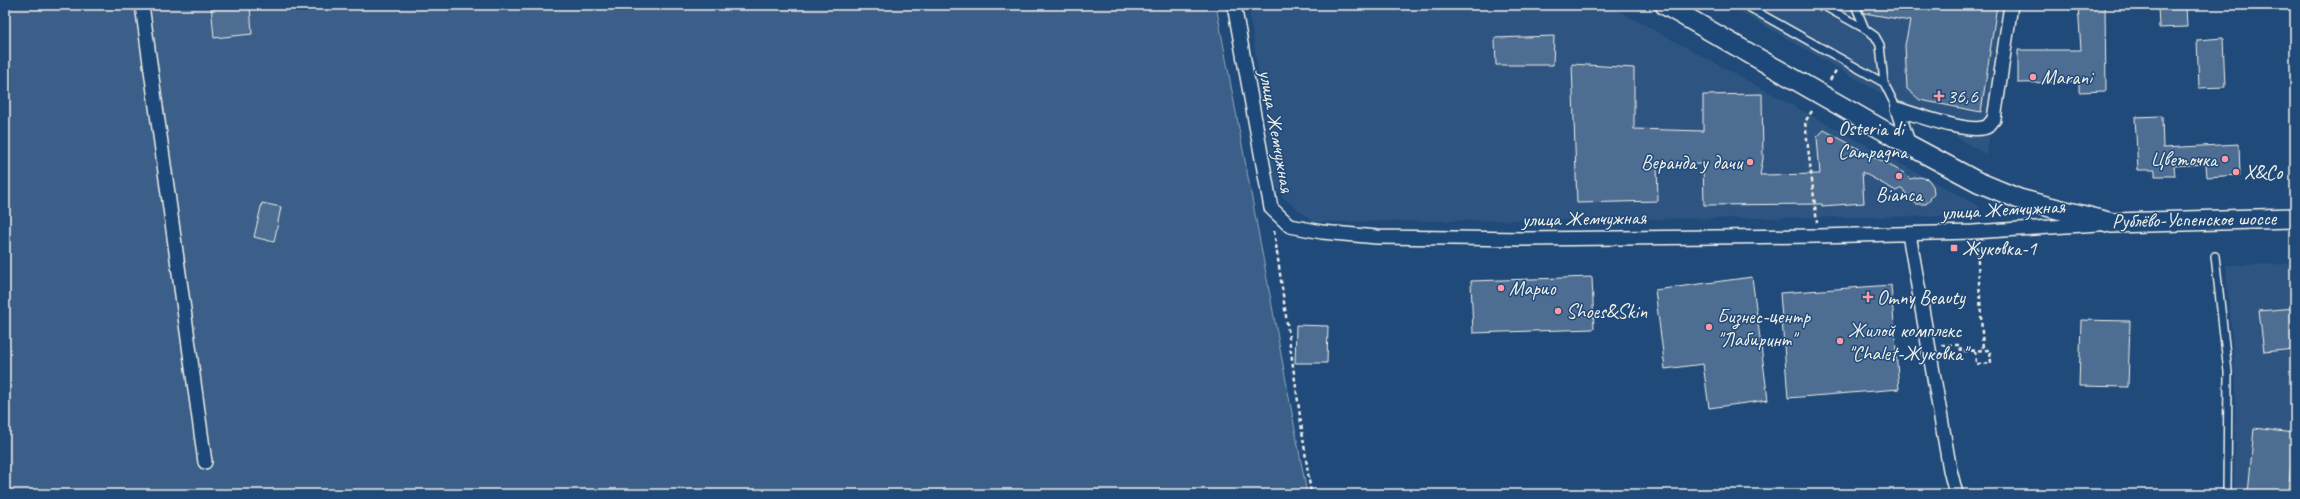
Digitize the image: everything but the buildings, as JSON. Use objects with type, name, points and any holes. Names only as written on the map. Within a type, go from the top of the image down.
[{"type":"main road","name":"Рублёво-Успенское шоссе","points":[[1665,5],[1909,145],[1978,182],[2019,199],[2112,223],[2295,218]]},
{"type":"street","points":[[142,5],[204,462]]},
{"type":"street","name":"улица Жемчужная","points":[[1234,5],[1271,208],[1290,226],[1322,232],[1377,237],[1525,239],[1909,234],[1973,232],[2112,223]]},
{"type":"street","points":[[1897,109],[1940,123],[1976,128],[1988,126],[1994,119],[2011,5]]},
{"type":"street","points":[[1897,109],[1909,145]]},
{"type":"street","points":[[1909,234],[1950,470],[1956,494]]},
{"type":"lane","points":[[1745,5],[1884,83]]},
{"type":"lane","points":[[1822,5],[1875,36],[1880,45],[1884,83],[1897,109]]},
{"type":"lane","points":[[1855,5],[1865,29]]},
{"type":"lane","points":[[2215,256],[2228,372],[2227,494]]},
{"type":"path","points":[[1829,82],[1842,59]]},
{"type":"path","points":[[1812,111],[1805,122],[1818,236]]},
{"type":"path","points":[[1271,208],[1311,494]]},
{"type":"path","points":[[1979,251],[1982,350]]},
{"type":"path","points":[[1929,346],[1960,345],[1961,351],[1975,350],[1990,350],[1991,363],[1976,364],[1975,350]]},
{"type":"shaded area","points":[[5,5],[1216,5],[1307,494],[5,494]]},
{"type":"shaded area","points":[[1248,5],[1608,5],[1980,207],[1975,216],[1314,222],[1285,199],[1276,187]]},
{"type":"shaded area","points":[[1729,5],[2007,5],[1987,155]]},
{"type":"shaded area","points":[[2295,264],[2295,494],[2234,494],[2236,387],[2226,265]]},
{"type":"place","name":"Marani","points":[[2033,77]]},
{"type":"place","name":"36,6","points":[[1939,96]]},
{"type":"place","name":"Osteria di Campagna","points":[[1830,140]]},
{"type":"place","name":"Цветочка","points":[[2225,159]]},
{"type":"place","name":"Веранда у дачи","points":[[1750,162]]},
{"type":"place","name":"X&Co","points":[[2236,172]]},
{"type":"place","name":"Bianca","points":[[1899,176]]},
{"type":"place","name":"Жуковка-1","points":[[1954,248]]},
{"type":"place","name":"Марио","points":[[1501,288]]},
{"type":"place","name":"Omny Beauty","points":[[1868,297]]},
{"type":"place","name":"Shoes&Skin","points":[[1558,311]]},
{"type":"place","name":"Бизнес-центр \"Лабиринт\"","points":[[1709,327]]},
{"type":"place","name":"Жилой комплекс \"Chalet-Жуковка\"","points":[[1840,341]]}]
